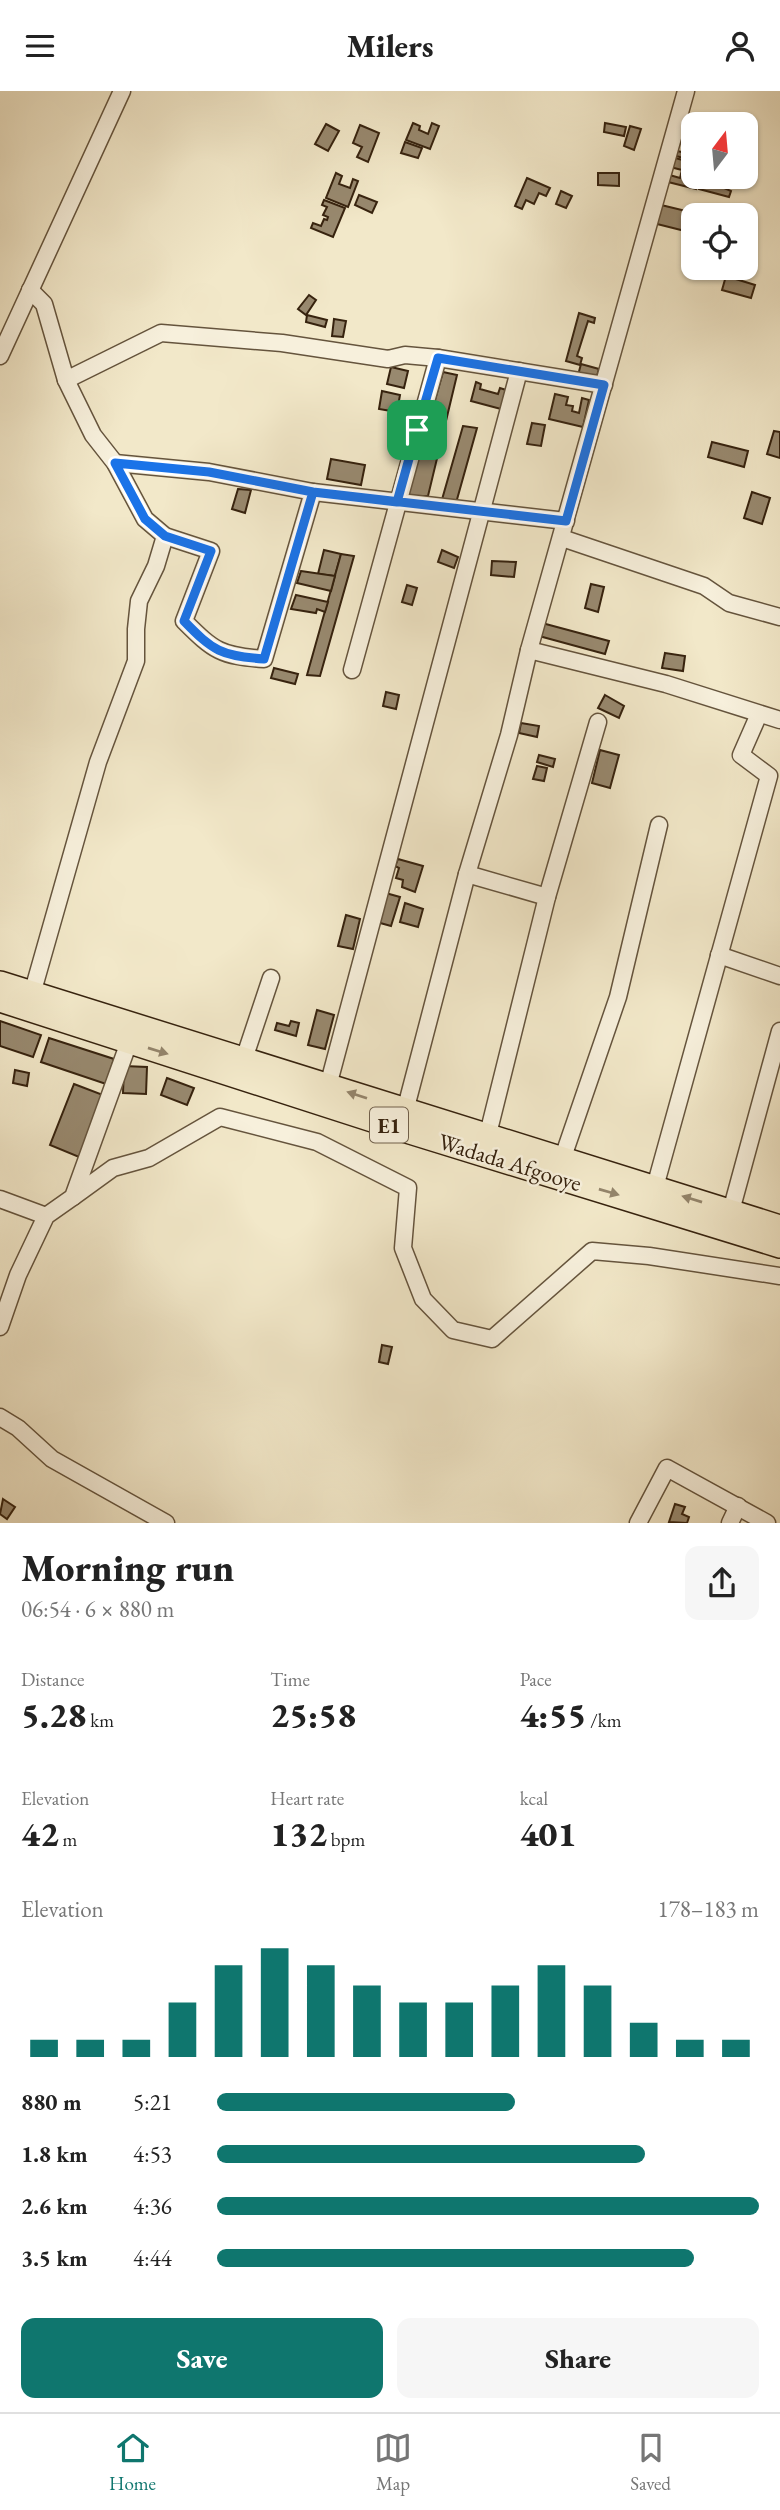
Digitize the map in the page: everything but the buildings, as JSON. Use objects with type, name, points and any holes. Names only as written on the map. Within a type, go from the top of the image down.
[{"type":"highway","name":"Wadada Afgooye","points":[[0,983],[780,1227]]},
{"type":"highway","name":"Wadada Afgooye","points":[[0,1000],[780,1246]]},
{"type":"street","points":[[0,356],[122,91]]},
{"type":"street","points":[[405,1111],[467,874],[509,735],[529,650],[686,91]]},
{"type":"street","points":[[30,290],[44,304],[66,380],[93,435],[115,463],[145,519],[165,536],[211,551],[184,621],[209,647],[239,657],[264,659],[313,492]]},
{"type":"street","points":[[66,380],[161,333],[282,343],[388,359],[405,355],[438,358],[604,385]]},
{"type":"street","points":[[352,670],[438,358]]},
{"type":"street","points":[[328,1086],[519,371]]},
{"type":"street","points":[[115,463],[209,472],[313,492],[566,521]]},
{"type":"street","points":[[32,994],[99,762],[136,661],[139,601],[156,566],[165,536]]},
{"type":"street","points":[[562,538],[704,586],[729,603],[780,617]]},
{"type":"street","points":[[529,650],[666,684],[780,720]]},
{"type":"street","points":[[655,1188],[719,955],[774,779],[741,755],[759,714]]},
{"type":"street","points":[[488,1134],[547,897],[598,722]]},
{"type":"street","points":[[563,1157],[618,996],[659,825]]},
{"type":"street","points":[[467,874],[547,897]]},
{"type":"street","points":[[719,955],[780,976]]},
{"type":"street","points":[[244,1059],[271,978]]},
{"type":"street","points":[[731,1212],[780,1031]]},
{"type":"street","points":[[73,1197],[129,1042]]},
{"type":"street","points":[[0,1326],[18,1275],[46,1216],[113,1168],[149,1158],[220,1117],[317,1142],[408,1188],[403,1248],[423,1299],[453,1329],[492,1339],[592,1251],[649,1256],[780,1276]]},
{"type":"street","points":[[0,1199],[46,1216]]},
{"type":"street","points":[[0,1417],[52,1459],[166,1523]]},
{"type":"street","points":[[638,1523],[667,1468],[768,1523]]},
{"type":"street","points":[[730,1523],[738,1506]]},
{"type":"route","points":[[417,430],[397,502],[313,492],[209,472],[115,463],[145,519],[165,536],[211,551],[184,621],[209,647],[239,657],[264,659],[313,492],[482,512],[566,521],[604,385],[438,358],[417,430]]}]
